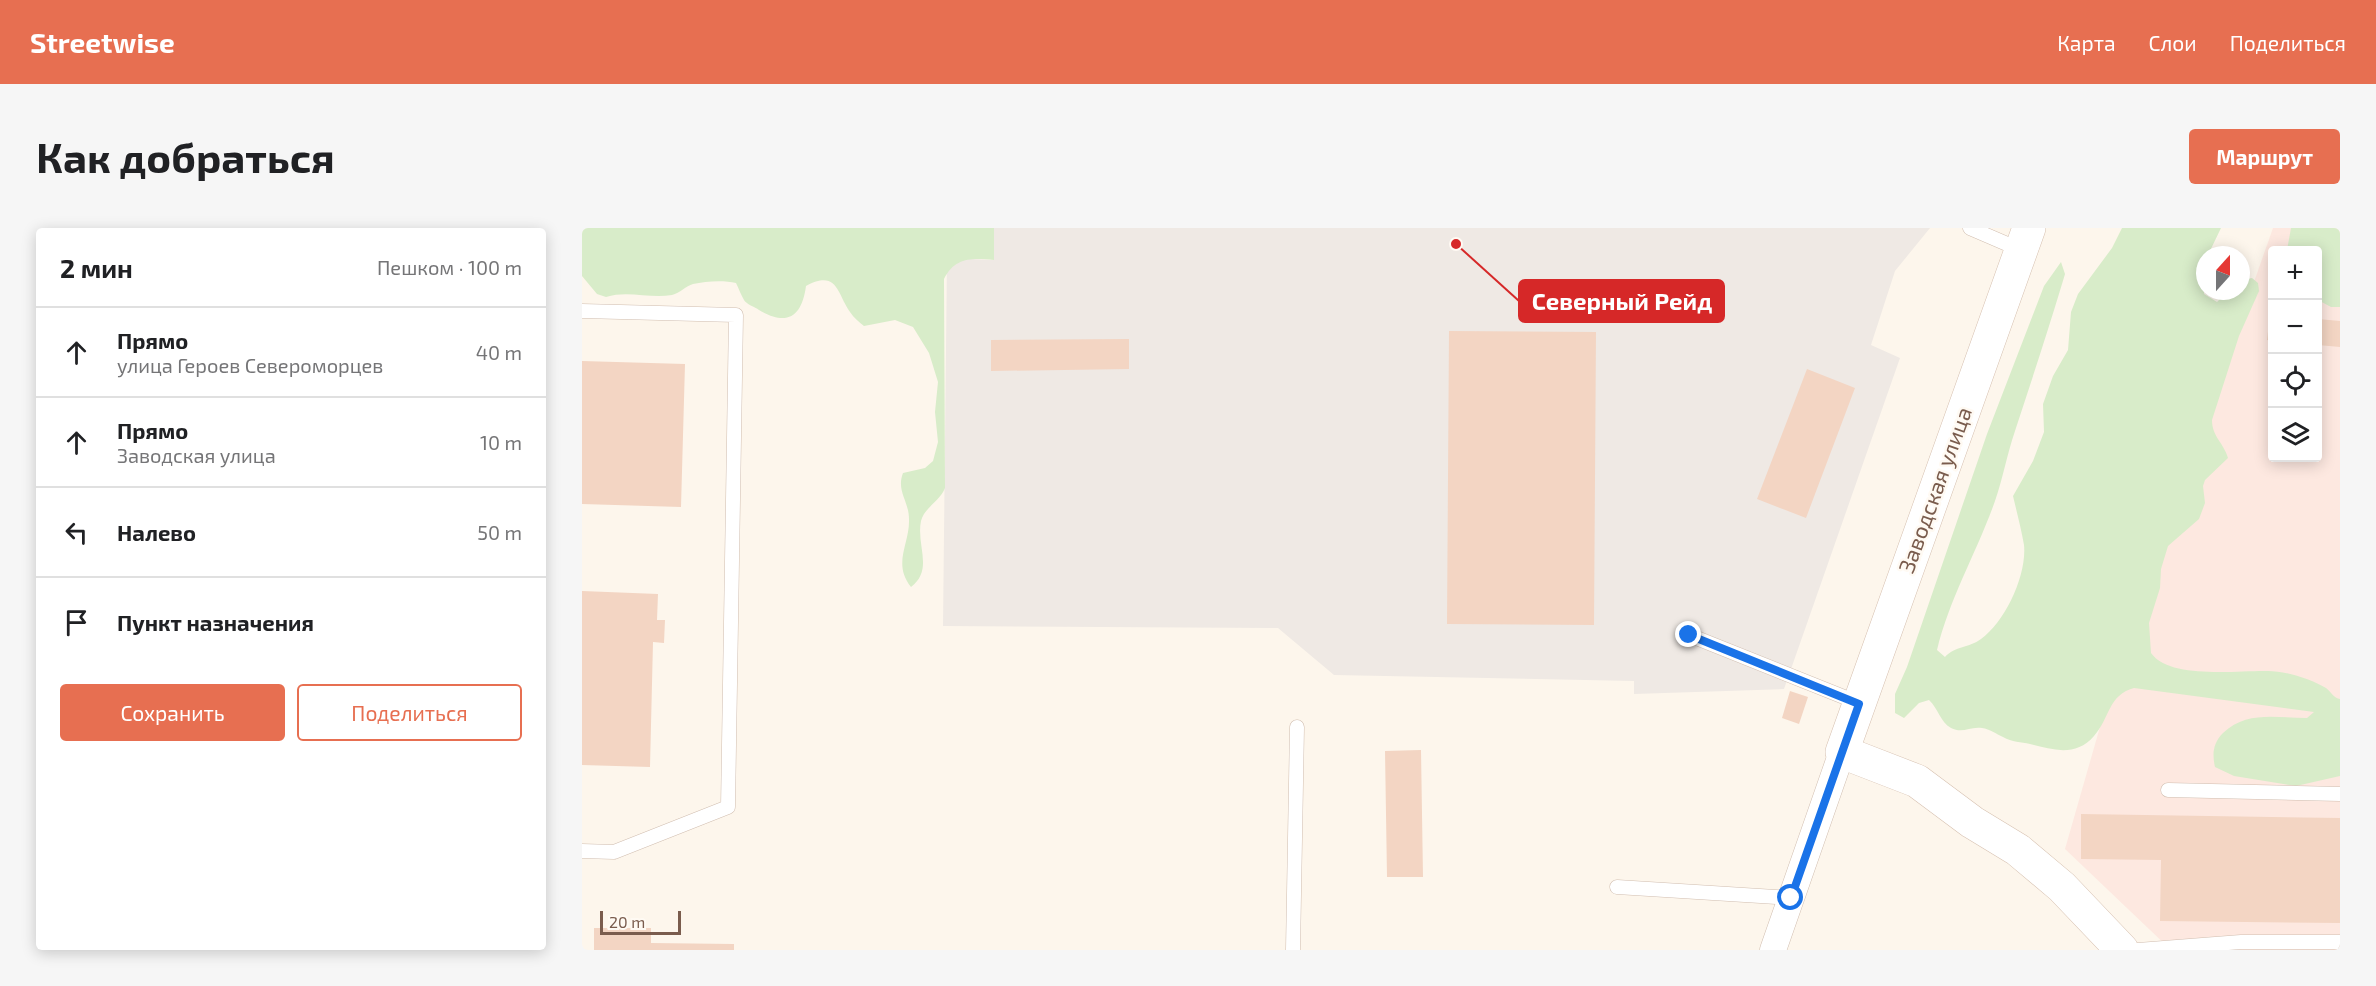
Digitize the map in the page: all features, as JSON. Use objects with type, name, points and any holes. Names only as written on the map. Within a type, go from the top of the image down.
[{"type":"street","name":"Заводская улица","points":[[1842,752],[2025,239]]},
{"type":"street","points":[[1773,950],[1842,752],[1917,780],[1972,822],[2018,850],[2062,887],[2122,950]]},
{"type":"lane","points":[[1970,228],[2025,239]]},
{"type":"lane","points":[[582,311],[736,315],[728,807],[614,852],[582,851]]},
{"type":"lane","points":[[1689,635],[1859,704]]},
{"type":"lane","points":[[1293,950],[1297,727]]},
{"type":"lane","points":[[2168,790],[2340,794]]},
{"type":"lane","points":[[1617,887],[1791,898]]},
{"type":"lane","points":[[2138,950],[2241,942],[2340,942]]},
{"type":"shaded area","points":[[994,228],[1930,228],[1895,271],[1871,345],[1900,358],[1784,689],[1634,694],[1634,681],[1334,675],[1278,628],[943,626],[947,258],[994,260]]},
{"type":"shaded area","points":[[2273,228],[2340,228],[2340,950],[2171,950],[2065,849],[2112,685],[2248,300],[2250,300],[2250,293]]},
{"type":"green space","points":[[582,228],[994,228],[994,260],[965,260],[953,266],[944,279],[945,488],[940,497],[925,512],[921,521],[922,573],[911,587],[902,562],[909,519],[901,479],[903,473],[925,468],[933,461],[938,442],[935,412],[938,382],[929,353],[913,327],[895,320],[864,326],[852,314],[835,286],[825,280],[806,286],[801,305],[792,316],[786,318],[769,315],[749,304],[744,300],[736,283],[731,282],[715,281],[693,284],[672,295],[622,294],[606,297],[597,294],[582,276]]},
{"type":"green space","points":[[2122,228],[2221,228],[2212,246],[2196,246],[2196,300],[2217,302],[2219,300],[2250,300],[2250,278],[2252,278],[2258,283],[2259,291],[2239,336],[2212,420],[2216,436],[2228,458],[2205,480],[2203,486],[2205,503],[2199,519],[2168,546],[2161,569],[2160,588],[2149,623],[2151,653],[2160,661],[2173,667],[2206,672],[2283,672],[2326,688],[2340,699],[2340,776],[2296,786],[2234,776],[2215,767],[2215,745],[2223,733],[2232,726],[2252,718],[2307,718],[2314,712],[2134,688],[2119,696],[2099,729],[2087,743],[2064,750],[2013,741],[1982,728],[1955,730],[1944,722],[1929,700],[1919,703],[1904,718],[1895,713],[1895,694],[1907,667],[1987,434],[2044,286],[2061,262],[2065,274],[2012,440],[1998,492],[1956,593],[1937,650],[1945,657],[1981,639],[1998,621],[2013,597],[2022,570],[2024,545],[2013,496],[2033,461],[2044,432],[2043,404],[2053,376],[2068,350],[2071,312],[2078,294],[2112,248]]},
{"type":"green space","points":[[2291,228],[2340,228],[2340,307],[2331,307],[2322,302],[2322,246],[2288,246]]},
{"type":"building","points":[[2322,319],[2340,321],[2340,347],[2322,345]]},
{"type":"building","points":[[1449,331],[1596,332],[1594,625],[1447,624]]},
{"type":"building","points":[[1129,339],[1129,369],[991,371],[991,340]]},
{"type":"building","points":[[582,361],[685,364],[681,507],[582,504]]},
{"type":"building","points":[[1807,369],[1855,388],[1806,518],[1757,499]]},
{"type":"building","points":[[582,591],[658,594],[657,620],[665,620],[664,643],[653,642],[650,767],[582,765]]},
{"type":"building","points":[[1790,691],[1808,697],[1799,724],[1782,718]]},
{"type":"building","points":[[1421,750],[1423,877],[1387,877],[1385,751]]},
{"type":"building","points":[[2081,814],[2340,818],[2340,923],[2160,921],[2161,860],[2081,859]]},
{"type":"building","points":[[594,928],[651,928],[651,943],[734,944],[734,950],[594,950]]},
{"type":"place","name":"Северный Рейд","points":[[1456,244]]},
{"type":"route","points":[[1689,635],[1859,704],[1791,898]]}]
